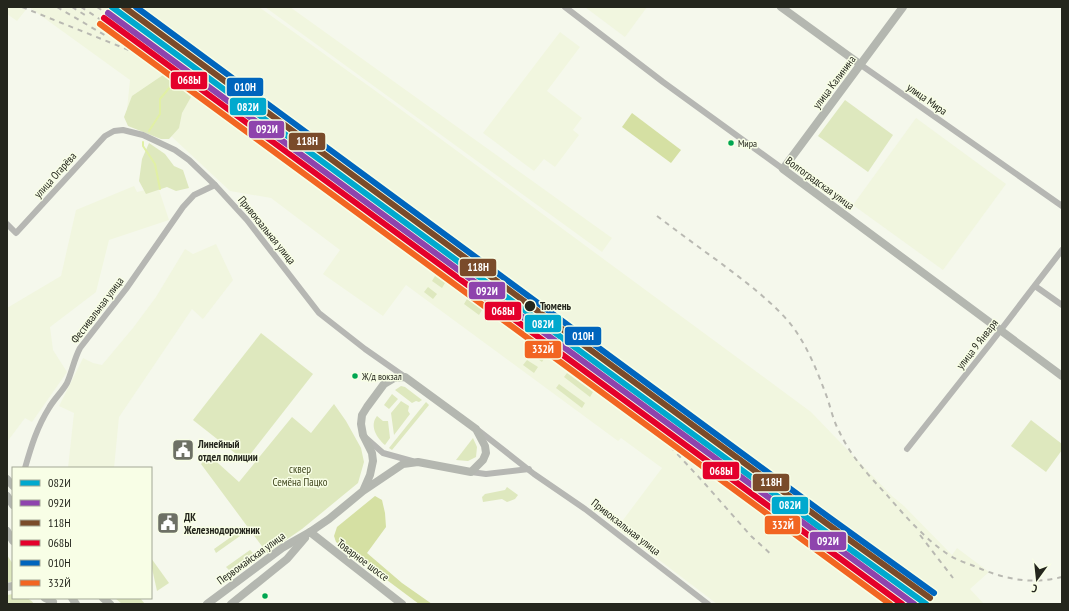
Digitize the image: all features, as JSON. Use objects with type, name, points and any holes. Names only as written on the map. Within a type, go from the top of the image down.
[{"type":"street","name":"Волгоградская улица","points":[[565,7],[663,82],[1062,376]]},
{"type":"street","name":"улица Мира","points":[[781,7],[860,65],[1062,206]]},
{"type":"street","name":"улица Калинина","points":[[783,169],[904,7]]},
{"type":"street","name":"Привокзальная улица","points":[[123,130],[142,135],[175,150],[189,160],[215,185],[247,220],[319,313],[382,362],[405,377],[573,500],[708,604]]},
{"type":"street","name":"улица Огарёва","points":[[7,224],[16,233],[105,136],[114,131],[123,130]]},
{"type":"street","name":"Фестивальная улица","points":[[25,467],[39,425],[50,406],[62,392],[80,348],[121,295],[183,207],[194,195],[215,185]]},
{"type":"street","name":"улица 9 Января","points":[[907,449],[1062,250]]},
{"type":"street","points":[[1035,286],[1062,305]]},
{"type":"street","points":[[405,377],[394,378],[384,384],[362,415],[363,435],[383,453],[418,462],[486,474],[529,469]]},
{"type":"street","name":"Привокзальная улица","points":[[471,472],[484,460],[486,453],[485,446],[476,429]]},
{"type":"street","name":"Первомайская улица","points":[[207,604],[282,548],[329,519],[363,491],[370,474],[373,461],[372,453],[363,435]]},
{"type":"street","points":[[363,491],[403,464],[418,462]]},
{"type":"street","name":"Первомайская улица","points":[[235,602],[287,559],[310,532]]},
{"type":"street","name":"Товарное шоссе","points":[[310,532],[402,604]]},
{"type":"shaded area","points":[[7,7],[28,7],[17,21],[7,14]]},
{"type":"shaded area","points":[[29,7],[259,7],[377,92],[811,412],[892,496],[904,506],[952,555],[957,548],[989,572],[970,589],[984,604],[717,604],[617,528],[662,468],[621,438],[618,441],[406,285],[383,316],[323,274],[340,250],[271,198],[230,191],[171,136],[126,119],[130,80]]},
{"type":"shaded area","points":[[265,7],[290,7],[612,238],[602,252]]},
{"type":"shaded area","points":[[585,7],[647,7],[625,37]]},
{"type":"shaded area","points":[[560,32],[580,47],[547,91],[582,118],[573,130],[579,135],[555,167],[544,159],[534,171],[483,133]]},
{"type":"shaded area","points":[[916,118],[1006,184],[943,270],[853,205]]},
{"type":"shaded area","points":[[134,186],[137,192],[158,187],[169,220],[109,240],[96,292],[50,327],[53,350],[67,372],[32,422],[25,418],[7,442],[7,308],[61,276],[76,210]]},
{"type":"shaded area","points":[[216,244],[233,280],[203,319],[192,309],[119,417],[114,467],[68,467],[74,413],[59,406],[83,358],[93,363],[102,365],[133,328],[156,297],[185,249],[193,254]]},
{"type":"green space","points":[[163,75],[191,97],[182,113],[179,128],[169,139],[161,139],[128,126],[124,117],[132,96]]},
{"type":"green space","points":[[845,100],[893,135],[868,172],[818,136]]},
{"type":"green space","points":[[632,113],[681,150],[671,163],[622,127]]},
{"type":"green space","points":[[149,143],[165,154],[174,166],[183,170],[189,188],[176,191],[167,187],[146,194],[139,181],[142,159]]},
{"type":"green space","points":[[435,276],[445,283],[442,288],[432,281]]},
{"type":"green space","points":[[428,287],[437,294],[433,299],[424,292]]},
{"type":"green space","points":[[467,299],[482,310],[479,315],[464,304]]},
{"type":"green space","points":[[261,333],[313,374],[245,461],[193,420]]},
{"type":"green space","points":[[535,349],[545,357],[542,362],[531,354]]},
{"type":"green space","points":[[527,360],[538,367],[534,373],[523,365]]},
{"type":"green space","points":[[567,373],[593,392],[590,397],[564,377]]},
{"type":"green space","points":[[559,384],[585,403],[582,408],[556,388]]},
{"type":"green space","points":[[401,386],[405,387],[422,400],[412,403],[395,390]]},
{"type":"green space","points":[[392,394],[398,399],[389,409],[384,405]]},
{"type":"green space","points":[[401,401],[409,406],[408,411],[410,414],[394,435],[391,413]]},
{"type":"green space","points":[[426,402],[429,405],[392,450],[389,448]]},
{"type":"green space","name":"сквер Семёна Пацко","points":[[334,404],[346,421],[361,448],[364,462],[358,483],[302,529],[267,553],[201,464],[209,455],[239,482],[292,417],[311,433]]},
{"type":"green space","points":[[377,416],[383,421],[388,421],[390,438],[385,445],[375,432],[374,424]]},
{"type":"green space","points":[[1031,420],[1062,444],[1062,450],[1046,472],[1011,446]]},
{"type":"green space","points":[[473,438],[477,447],[476,457],[468,461],[456,460]]},
{"type":"green space","points":[[507,487],[518,495],[515,499],[507,502],[502,499],[483,502],[482,497],[485,494],[505,490]]},
{"type":"green space","points":[[375,496],[382,500],[386,527],[367,553],[402,583],[432,604],[419,604],[336,542],[334,536],[337,527]]},
{"type":"green space","points":[[238,532],[240,536],[216,553],[214,549]]},
{"type":"green space","points":[[250,550],[253,553],[229,570],[226,567]]},
{"type":"green space","points":[[7,555],[12,562],[12,581],[7,583]]},
{"type":"green space","points":[[152,559],[169,583],[157,591],[152,568]]},
{"type":"green space","points":[[12,594],[12,599],[30,600],[34,604],[7,604],[7,595]]},
{"type":"green space","points":[[116,599],[141,599],[145,604],[122,604]]},
{"type":"waterway","points":[[149,131],[160,114],[160,99],[170,87]]},
{"type":"waterway","points":[[143,142],[143,146],[155,164],[160,189]]},
{"type":"railway","points":[[22,7],[161,63],[215,96]]},
{"type":"railway","points":[[57,7],[108,37]]},
{"type":"railway","points":[[72,7],[85,15]]},
{"type":"railway","points":[[81,7],[160,58]]},
{"type":"railway","points":[[97,7],[144,38]]},
{"type":"railway","points":[[196,75],[878,578]]},
{"type":"railway","points":[[657,216],[746,282],[773,305],[789,322],[812,359],[836,424],[848,448],[873,480],[924,535],[949,555],[985,571],[1007,577],[1028,580],[1062,577]]},
{"type":"railway","points":[[605,385],[669,445],[751,536],[773,556]]},
{"type":"railway","points":[[920,535],[953,578]]},
{"type":"transit line","name":"082И","points":[[112,7],[926,604]]},
{"type":"transit line","name":"118Н","points":[[124,7],[930,598]]},
{"type":"transit line","name":"010Н","points":[[136,7],[934,593]]},
{"type":"transit line","name":"092И","points":[[108,13],[914,604]]},
{"type":"transit line","name":"068Ы","points":[[104,18],[902,604]]},
{"type":"transit line","name":"332Й","points":[[100,24],[890,604]]},
{"type":"place","name":"Мира","points":[[731,143]]},
{"type":"place","name":"Тюмень","points":[[530,306]]},
{"type":"place","name":"Ж/д вокзал","points":[[355,376]]},
{"type":"place","name":"Линейный отдел полиции","points":[[183,450]]},
{"type":"place","name":"ДК Железнодорожник","points":[[168,523]]}]
